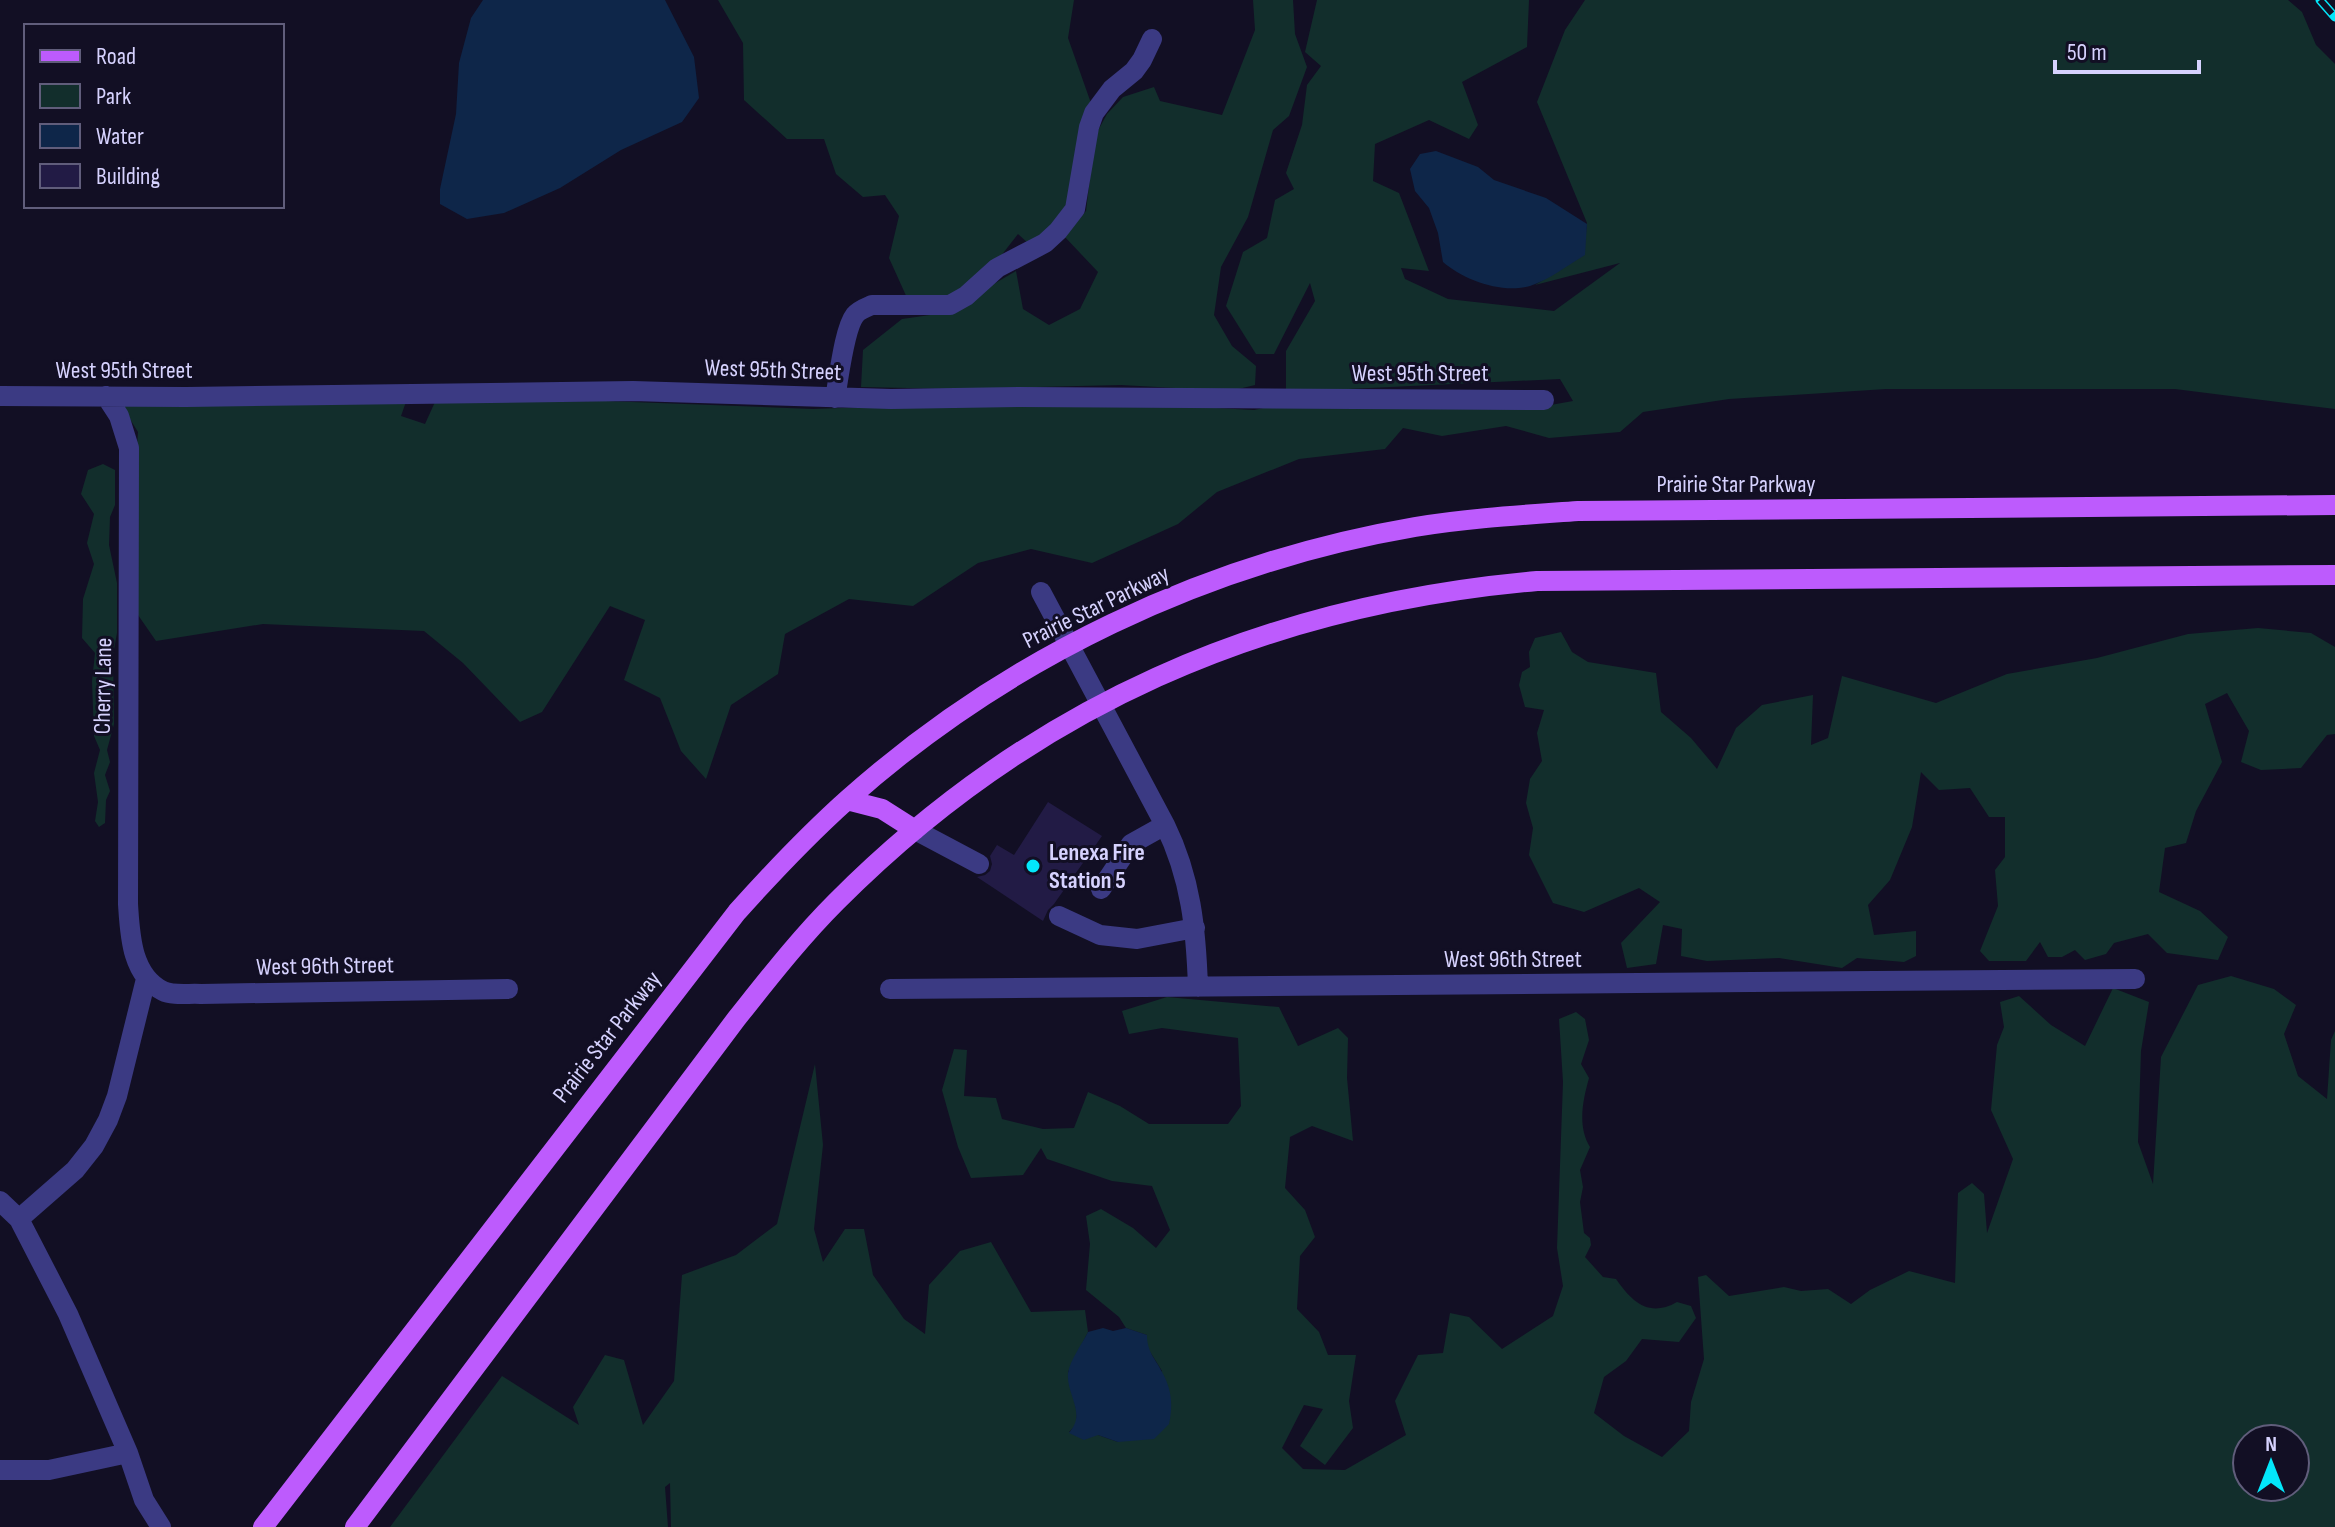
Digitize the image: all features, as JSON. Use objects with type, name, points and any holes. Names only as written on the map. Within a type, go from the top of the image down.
[{"type":"main road","name":"Prairie Star Parkway","points":[[263,1527],[737,912],[793,851],[847,800],[904,753],[962,709],[1069,644],[1142,609],[1273,562],[1362,538],[1473,519],[1578,511],[2335,505]]},
{"type":"main road","points":[[355,1527],[783,960],[834,904],[915,830],[1038,739],[1163,672],[1284,627],[1394,599],[1483,585],[1592,579],[2335,575]]},
{"type":"main road","points":[[847,800],[882,809],[915,830]]},
{"type":"street","points":[[835,398],[847,335],[853,317],[860,311],[872,305],[950,305],[966,296],[997,268],[1045,243],[1058,231],[1075,209],[1094,113],[1112,89],[1134,71],[1152,39]]},
{"type":"street","name":"West 95th Street","points":[[0,396],[633,391],[835,398],[1544,400]]},
{"type":"street","name":"Cherry Lane","points":[[106,396],[119,416],[129,448],[128,904],[134,955],[146,979]]},
{"type":"street","points":[[1041,592],[1165,825],[1187,882],[1195,928],[1198,987]]},
{"type":"street","points":[[1101,889],[1131,844],[1165,825]]},
{"type":"street","points":[[915,830],[979,864]]},
{"type":"street","points":[[1059,916],[1100,935],[1137,939],[1195,928]]},
{"type":"street","points":[[19,1219],[75,1170],[94,1146],[117,1096],[146,979]]},
{"type":"street","name":"West 96th Street","points":[[146,979],[165,992],[201,994],[508,989]]},
{"type":"street","name":"West 96th Street","points":[[890,989],[1570,986],[2135,979]]},
{"type":"street","points":[[0,1201],[19,1219],[68,1314],[128,1453],[144,1500],[161,1527]]},
{"type":"street","points":[[0,1470],[49,1470],[128,1453]]},
{"type":"green space","points":[[718,0],[1074,0],[1068,38],[1092,106],[1067,219],[1029,244],[1018,234],[997,261],[955,295],[908,300],[889,258],[899,216],[885,195],[863,197],[836,174],[824,139],[787,139],[744,100],[743,43]]},
{"type":"green space","points":[[1253,0],[1293,0],[1295,34],[1307,67],[1289,116],[1273,130],[1248,217],[1221,267],[1214,315],[1232,346],[1256,366],[1255,385],[1230,391],[1121,385],[955,389],[861,387],[863,350],[902,319],[944,313],[1016,271],[1023,309],[1049,325],[1080,309],[1098,272],[1064,236],[1086,211],[1095,136],[1107,114],[1123,97],[1154,87],[1160,101],[1222,115],[1255,30]]},
{"type":"green space","points":[[1317,0],[1529,0],[1527,47],[1462,82],[1478,125],[1469,139],[1429,120],[1375,144],[1373,181],[1399,193],[1429,271],[1401,268],[1405,279],[1448,299],[1554,311],[1620,263],[1535,285],[1584,255],[1587,223],[1537,102],[1565,30],[1585,0],[2288,0],[2302,12],[2316,45],[2335,64],[2335,409],[2175,389],[1886,389],[1729,399],[1643,412],[1620,432],[1549,438],[1506,426],[1442,436],[1403,428],[1385,449],[1299,459],[1217,492],[1178,524],[1092,563],[1031,549],[978,563],[913,606],[849,599],[785,634],[778,674],[731,705],[706,779],[681,751],[660,698],[624,680],[645,620],[610,606],[542,712],[520,722],[463,663],[424,631],[263,624],[156,641],[138,615],[132,514],[138,432],[125,411],[123,400],[407,399],[401,416],[425,424],[435,402],[606,401],[813,409],[951,404],[1160,405],[1254,410],[1287,403],[1545,406],[1573,401],[1560,379],[1286,392],[1286,351],[1315,301],[1310,283],[1274,354],[1256,354],[1226,306],[1243,252],[1267,238],[1275,200],[1294,189],[1286,173],[1302,125],[1307,85],[1321,66],[1305,52]]},
{"type":"green space","points":[[103,464],[115,470],[115,505],[110,517],[109,545],[117,583],[117,633],[113,655],[114,724],[107,750],[110,762],[105,775],[110,791],[106,800],[105,823],[99,827],[95,821],[98,802],[94,773],[100,750],[94,736],[92,681],[95,653],[82,638],[83,599],[94,564],[87,543],[94,514],[81,494],[88,470]]},
{"type":"green space","points":[[2258,628],[2311,633],[2335,647],[2335,734],[2327,735],[2301,768],[2261,770],[2241,762],[2249,731],[2227,693],[2205,704],[2222,762],[2196,811],[2186,843],[2165,848],[2159,892],[2200,911],[2228,937],[2218,960],[2167,953],[2148,934],[2114,943],[2106,954],[2085,960],[2075,950],[2062,957],[2048,957],[2040,942],[2026,961],[1989,961],[1980,951],[1998,906],[1995,870],[2005,857],[2005,817],[1989,817],[1970,788],[1939,790],[1921,772],[1912,827],[1890,880],[1868,905],[1874,935],[1916,931],[1916,956],[1904,962],[1857,958],[1842,968],[1779,958],[1707,961],[1681,956],[1682,929],[1663,925],[1656,964],[1627,968],[1621,943],[1660,902],[1639,888],[1584,912],[1553,903],[1529,855],[1533,828],[1526,803],[1530,779],[1542,761],[1537,733],[1544,710],[1525,707],[1519,685],[1522,672],[1530,667],[1529,652],[1535,638],[1561,632],[1572,652],[1588,662],[1656,673],[1661,712],[1691,738],[1717,769],[1736,728],[1762,705],[1813,695],[1811,745],[1828,738],[1842,676],[1936,703],[2007,674],[2097,658],[2188,634]]},
{"type":"green space","points":[[2231,976],[2274,989],[2296,1005],[2284,1034],[2298,1076],[2327,1099],[2331,1040],[2335,1031],[2335,1527],[671,1527],[670,1483],[665,1487],[668,1527],[390,1527],[502,1376],[579,1425],[573,1407],[605,1355],[624,1360],[643,1425],[674,1381],[682,1275],[736,1255],[777,1224],[815,1064],[823,1145],[814,1229],[823,1262],[845,1229],[864,1229],[873,1275],[904,1319],[925,1334],[929,1285],[960,1251],[991,1242],[1031,1312],[1085,1310],[1088,1332],[1068,1372],[1077,1413],[1076,1425],[1069,1432],[1098,1435],[1118,1442],[1162,1371],[1147,1347],[1147,1335],[1126,1328],[1119,1317],[1086,1290],[1090,1244],[1086,1216],[1101,1209],[1133,1228],[1156,1248],[1170,1230],[1152,1186],[1112,1181],[1047,1159],[1041,1148],[1023,1175],[971,1178],[958,1147],[942,1090],[954,1049],[967,1050],[964,1096],[996,1098],[1002,1119],[1043,1129],[1074,1128],[1088,1092],[1120,1106],[1149,1124],[1228,1124],[1241,1106],[1238,1038],[1162,1028],[1129,1034],[1122,1011],[1167,997],[1279,1007],[1298,1046],[1338,1028],[1348,1038],[1347,1078],[1353,1141],[1312,1126],[1290,1137],[1285,1188],[1305,1210],[1315,1237],[1300,1256],[1297,1309],[1319,1332],[1328,1355],[1356,1355],[1349,1401],[1353,1428],[1325,1465],[1300,1446],[1323,1409],[1304,1405],[1282,1448],[1303,1469],[1345,1470],[1406,1435],[1395,1401],[1418,1355],[1443,1353],[1450,1313],[1469,1317],[1502,1349],[1553,1316],[1563,1286],[1557,1248],[1563,1082],[1559,1019],[1576,1012],[1585,1019],[1589,1040],[1581,1064],[1589,1078],[1582,1122],[1590,1147],[1580,1170],[1584,1233],[1590,1238],[1591,1245],[1585,1257],[1603,1277],[1616,1279],[1628,1295],[1642,1305],[1658,1308],[1677,1302],[1691,1306],[1696,1318],[1679,1342],[1642,1339],[1626,1361],[1604,1377],[1594,1413],[1624,1436],[1662,1457],[1689,1431],[1691,1402],[1704,1359],[1698,1277],[1706,1275],[1729,1296],[1784,1287],[1801,1291],[1828,1289],[1851,1304],[1870,1290],[1909,1271],[1955,1283],[1958,1193],[1972,1183],[1984,1194],[1987,1233],[2013,1159],[1991,1110],[1997,1045],[2004,1027],[2000,1002],[2019,996],[2051,1025],[2085,1046],[2113,988],[2149,1002],[2141,1051],[2138,1142],[2153,1184],[2161,1057],[2198,985]]},
{"type":"water","points":[[483,0],[665,0],[694,57],[699,98],[682,122],[621,150],[560,188],[504,213],[467,219],[440,204],[440,189],[456,114],[459,63],[471,18]]},
{"type":"water","points":[[1436,151],[1478,167],[1494,180],[1546,198],[1587,224],[1585,255],[1544,280],[1519,288],[1484,284],[1452,269],[1443,262],[1438,233],[1429,208],[1415,191],[1410,169],[1420,154]]},
{"type":"water","points":[[1103,1328],[1113,1331],[1126,1328],[1147,1335],[1150,1350],[1168,1385],[1171,1404],[1169,1424],[1154,1439],[1118,1442],[1098,1435],[1084,1440],[1069,1433],[1074,1426],[1076,1411],[1068,1381],[1069,1368],[1088,1332]]},
{"type":"building","name":"Lenexa Fire Station 5","points":[[1048,802],[1102,836],[1043,921],[977,877],[990,871],[990,856],[997,845],[1014,855]]},
{"type":"railway","points":[[2320,0],[2335,17]]},
{"type":"place","name":"Lenexa Fire Station 5","points":[[1033,866]]}]
